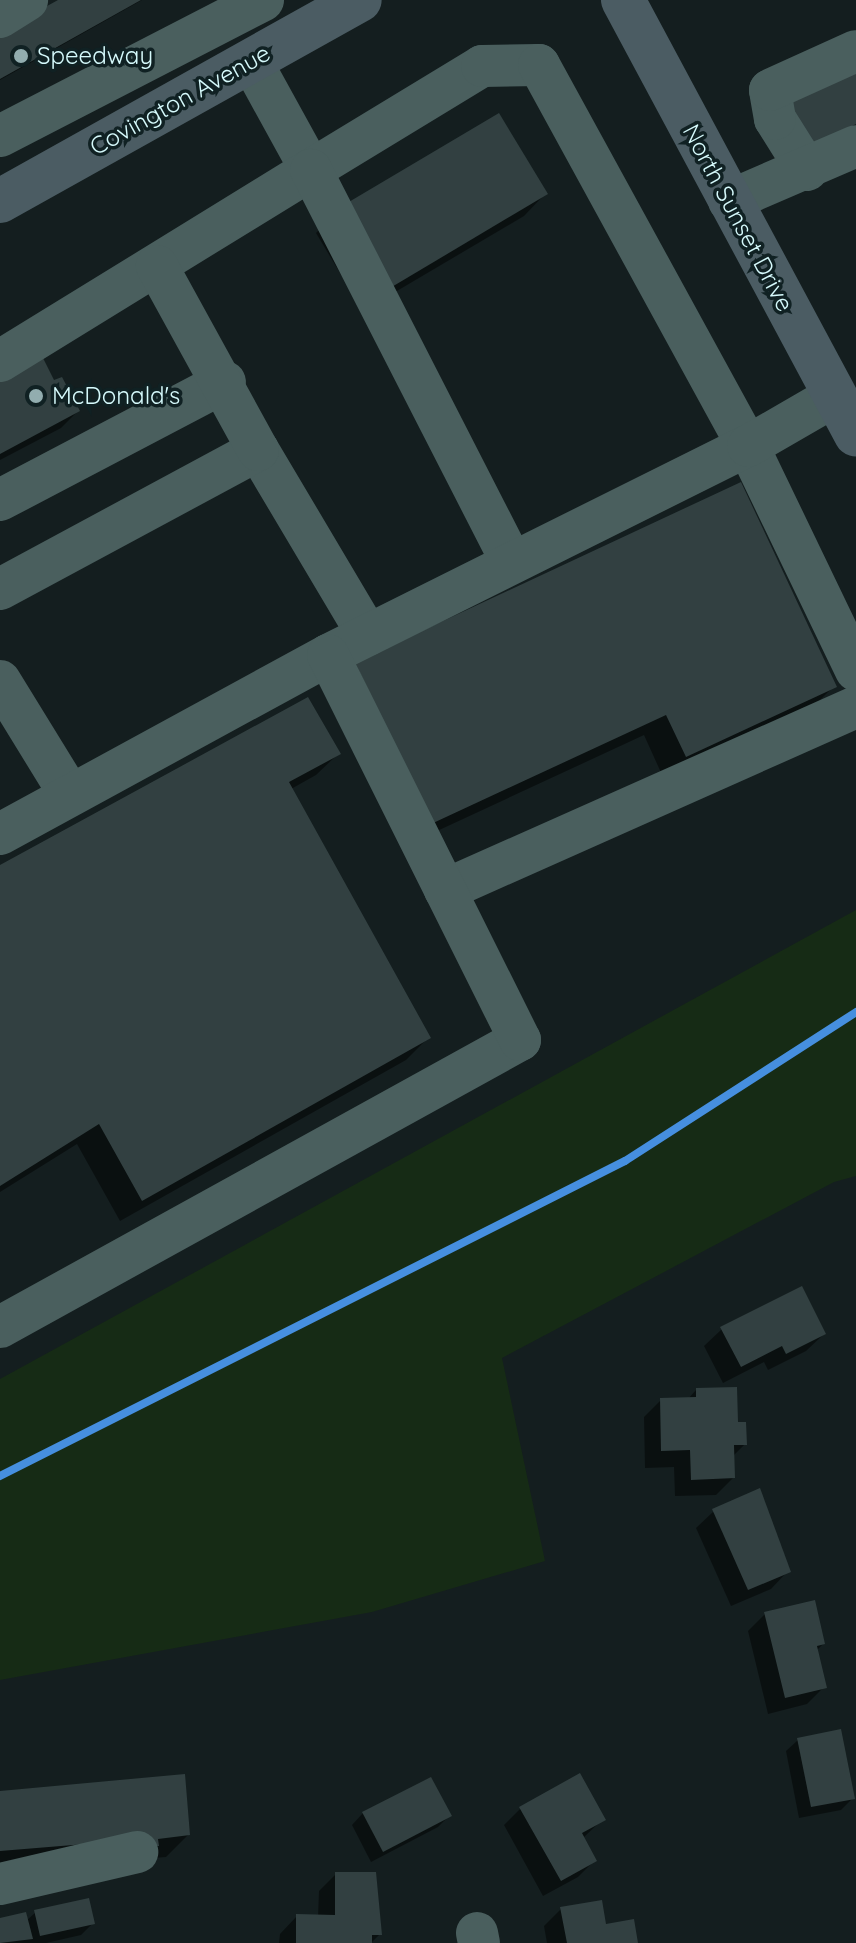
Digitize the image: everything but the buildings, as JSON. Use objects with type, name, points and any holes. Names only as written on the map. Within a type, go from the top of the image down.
[{"type":"main road","name":"Covington Avenue","points":[[0,201],[360,0]]},
{"type":"main road","name":"North Sunset Drive","points":[[623,0],[856,435]]},
{"type":"lane","points":[[0,17],[27,0]]},
{"type":"lane","points":[[0,136],[263,0],[268,51],[311,170],[512,563]]},
{"type":"lane","points":[[807,170],[775,119],[770,90],[856,51]]},
{"type":"lane","points":[[0,361],[482,66],[539,65],[748,446],[856,670]]},
{"type":"lane","points":[[729,201],[807,170],[856,146]]},
{"type":"lane","points":[[157,266],[225,382],[258,450],[368,635]]},
{"type":"lane","points":[[0,500],[225,382]]},
{"type":"lane","points":[[1,831],[328,655],[748,446],[833,397]]},
{"type":"lane","points":[[0,589],[258,450]]},
{"type":"lane","points":[[0,1327],[520,1040],[328,655]]},
{"type":"lane","points":[[0,681],[70,795]]},
{"type":"lane","points":[[445,890],[856,707]]},
{"type":"lane","points":[[0,1884],[137,1852]]},
{"type":"green space","points":[[856,910],[856,1176],[834,1182],[502,1358],[545,1561],[372,1612],[0,1680],[0,1379]]},
{"type":"cycle path","points":[[0,1476],[625,1161],[856,1012]]},
{"type":"place","name":"Speedway","points":[[21,56]]},
{"type":"place","name":"McDonald's","points":[[36,396]]}]
